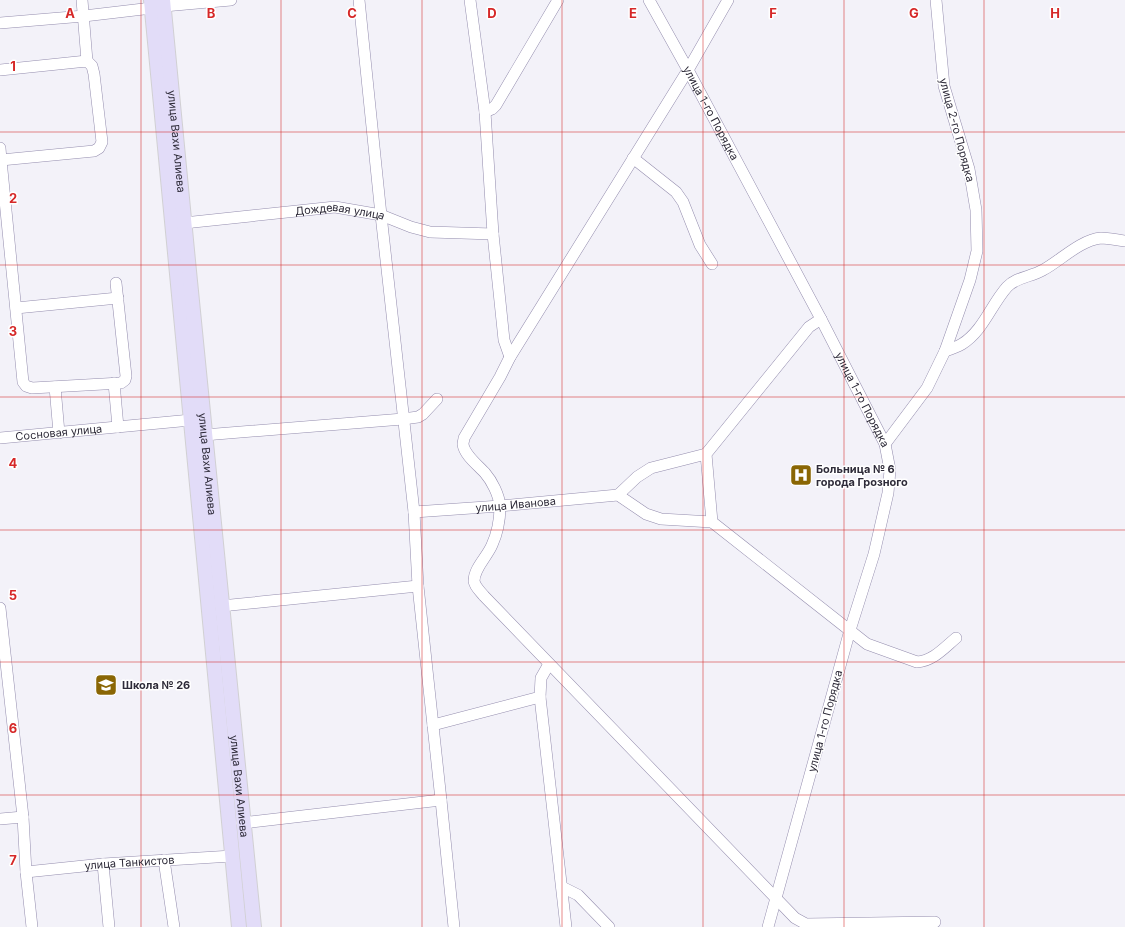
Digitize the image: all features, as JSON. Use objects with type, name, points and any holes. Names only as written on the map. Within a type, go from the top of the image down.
[{"type":"main road","name":"улица Вахи Алиева","points":[[158,3],[184,222],[242,823],[254,927]]},
{"type":"main road","name":"улица Вахи Алиева","points":[[158,3],[191,420],[239,927]]},
{"type":"street","points":[[1,160],[94,151],[99,148],[102,142],[94,74],[92,66],[87,61],[82,0]]},
{"type":"street","points":[[0,23],[84,16],[158,3],[231,0]]},
{"type":"street","points":[[359,0],[414,512],[418,586],[442,800],[454,927]]},
{"type":"street","points":[[470,0],[485,112],[493,234],[504,340],[510,357]]},
{"type":"street","points":[[485,112],[492,109],[496,105],[558,0]]},
{"type":"street","name":"улица 1-го Порядка","points":[[649,0],[821,319],[885,444],[890,470],[888,493],[874,554],[850,630],[768,927]]},
{"type":"street","points":[[728,0],[688,70],[510,357],[464,438],[463,444],[471,458],[494,485],[500,506],[498,524],[492,546],[475,574],[474,582],[484,596],[795,918],[806,924],[935,922]]},
{"type":"street","name":"улица 2-го Порядка","points":[[885,444],[928,388],[945,351],[970,280],[977,251],[976,210],[969,169],[944,86],[936,0]]},
{"type":"street","points":[[0,70],[87,61]]},
{"type":"street","points":[[0,148],[23,382],[26,386],[32,388],[55,387],[121,383],[125,380],[126,376],[116,283]]},
{"type":"street","points":[[634,158],[676,192],[683,202],[700,245],[712,264]]},
{"type":"street","name":"Дождевая улица","points":[[184,222],[334,207],[381,215],[411,227],[430,232],[493,234]]},
{"type":"street","points":[[945,351],[962,345],[971,337],[982,325],[1008,287],[1015,280],[1042,271],[1088,242],[1101,238],[1125,240]]},
{"type":"street","points":[[16,308],[118,298]]},
{"type":"street","points":[[821,319],[809,327],[706,454],[652,468],[637,477],[618,495],[646,514],[661,519],[712,522],[867,644],[917,662],[924,662],[932,658],[956,638]]},
{"type":"street","points":[[114,383],[118,427]]},
{"type":"street","points":[[55,387],[59,433]]},
{"type":"street","points":[[204,435],[418,417],[423,414],[437,398]]},
{"type":"street","name":"Сосновая улица","points":[[0,438],[191,420]]},
{"type":"street","points":[[706,454],[712,522]]},
{"type":"street","name":"улица Иванова","points":[[414,512],[618,495]]},
{"type":"street","points":[[221,606],[418,586]]},
{"type":"street","points":[[0,608],[23,817],[26,872],[32,927]]},
{"type":"street","points":[[549,664],[541,678],[540,697],[566,927]]},
{"type":"street","points":[[433,725],[540,697]]},
{"type":"street","points":[[242,823],[442,800]]},
{"type":"street","points":[[0,819],[23,817]]},
{"type":"street","name":"улица Танкистов","points":[[26,872],[103,864],[232,856]]},
{"type":"street","points":[[164,860],[174,927]]},
{"type":"street","points":[[103,864],[109,927]]},
{"type":"street","points":[[562,887],[578,895],[609,927]]},
{"type":"place","name":"Больница № 6 города Грозного","points":[[801,475]]},
{"type":"place","name":"Школа № 26","points":[[106,685]]}]
